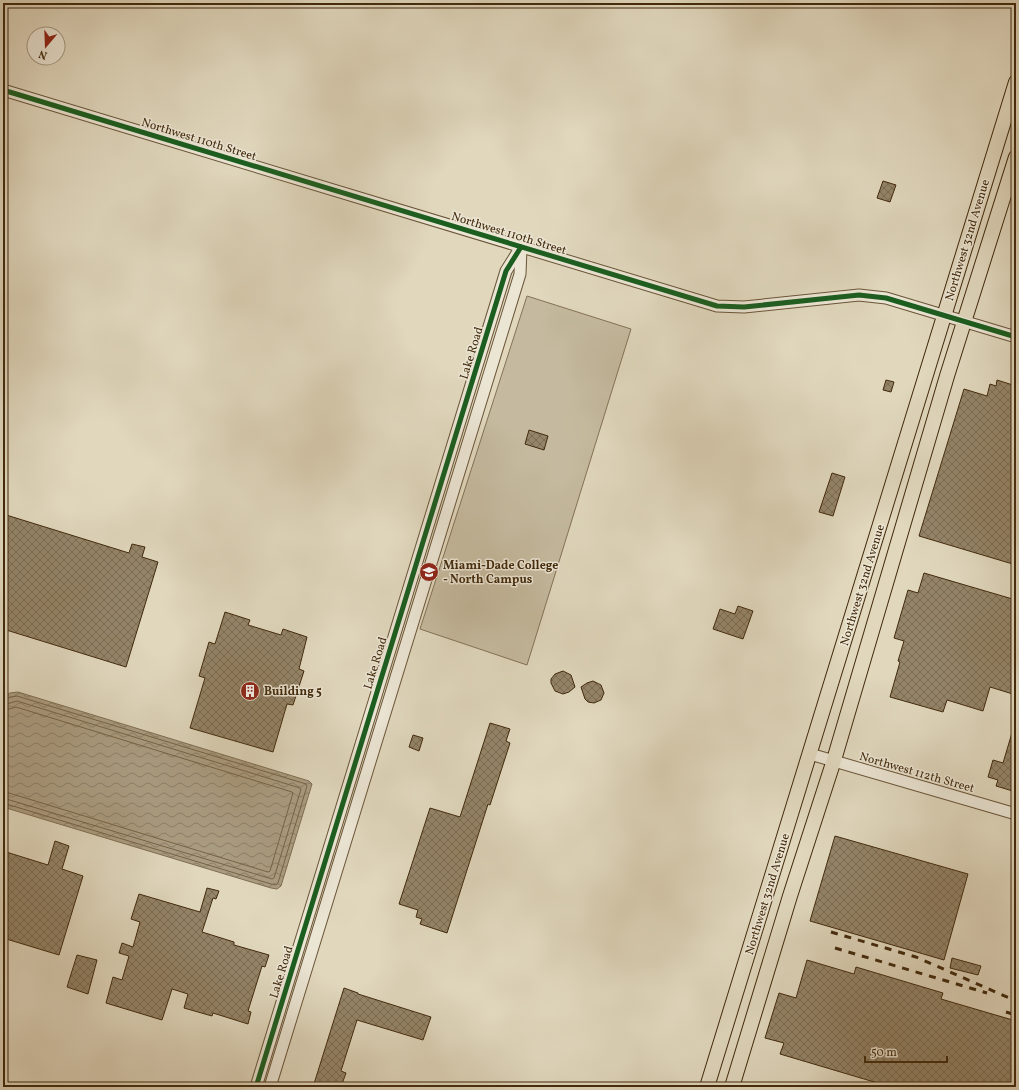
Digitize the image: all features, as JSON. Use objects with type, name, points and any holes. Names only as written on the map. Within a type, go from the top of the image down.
[{"type":"main road","name":"Northwest 32nd Avenue","points":[[707,1087],[1016,82]]},
{"type":"main road","name":"Northwest 32nd Avenue","points":[[732,1087],[788,903],[834,760],[945,384],[1016,157]]},
{"type":"street","name":"Northwest 110th Street","points":[[3,90],[717,306],[744,307],[859,295],[886,298],[1016,337]]},
{"type":"street","name":"Lake Road","points":[[256,1087],[506,271],[521,247]]},
{"type":"street","name":"Lake Road","points":[[270,1087],[520,274],[521,247]]},
{"type":"street","name":"Northwest 112th Street","points":[[810,754],[1016,814]]},
{"type":"shaded area","points":[[527,296],[631,329],[527,665],[420,629]]},
{"type":"water","points":[[18,692],[309,781],[312,784],[281,886],[277,889],[271,888],[3,807],[3,700],[4,696],[10,693]]},
{"type":"building","points":[[883,181],[896,185],[890,202],[877,198]]},
{"type":"building","points":[[886,380],[894,382],[891,392],[883,390]]},
{"type":"building","points":[[997,380],[1016,386],[1016,565],[919,536],[964,389],[987,396],[990,384],[996,386]]},
{"type":"building","points":[[529,430],[548,436],[544,450],[525,444]]},
{"type":"building","points":[[832,473],[845,477],[833,516],[819,512]]},
{"type":"building","points":[[3,514],[129,553],[132,544],[145,547],[142,557],[158,562],[126,667],[3,629]]},
{"type":"building","points":[[924,573],[1016,600],[1016,695],[990,687],[983,711],[947,700],[943,712],[890,697],[900,662],[898,661],[904,641],[894,638],[908,590],[918,593]]},
{"type":"building","points":[[738,606],[753,611],[743,639],[713,629],[720,609],[735,614]]},
{"type":"building","name":"Building 5","points":[[225,612],[250,620],[248,625],[281,635],[283,629],[307,637],[299,669],[304,671],[293,705],[287,704],[273,752],[190,728],[205,678],[199,676],[209,642],[215,644]]},
{"type":"building","points":[[563,671],[571,675],[575,687],[569,692],[563,694],[555,691],[551,683],[551,679],[555,674]]},
{"type":"building","points":[[593,681],[601,685],[604,693],[601,700],[594,703],[588,702],[585,699],[581,687]]},
{"type":"building","points":[[490,723],[510,729],[506,741],[510,743],[490,805],[488,804],[447,933],[420,924],[422,919],[416,917],[418,910],[399,904],[430,808],[460,817]]},
{"type":"building","points":[[1014,726],[1016,726],[1016,792],[996,786],[998,780],[988,777],[993,760],[1003,763]]},
{"type":"building","points":[[413,735],[423,738],[419,751],[409,747]]},
{"type":"building","points":[[835,836],[968,874],[944,960],[810,921]]},
{"type":"building","points":[[55,841],[69,846],[62,869],[83,876],[59,955],[3,938],[3,851],[48,865]]},
{"type":"building","points":[[207,888],[219,891],[216,899],[213,898],[202,932],[234,942],[234,945],[269,955],[265,967],[262,966],[248,1011],[251,1012],[248,1024],[213,1013],[212,1016],[184,1008],[188,994],[172,989],[162,1020],[106,1003],[113,977],[122,980],[129,956],[119,953],[122,943],[133,947],[140,922],[131,919],[139,894],[200,912]]},
{"type":"building","points":[[77,955],[97,960],[88,994],[67,987]]},
{"type":"building","points":[[952,958],[981,966],[978,975],[950,968]]},
{"type":"building","points":[[807,960],[854,974],[856,967],[943,993],[941,999],[1016,1021],[1016,1087],[891,1087],[780,1054],[784,1043],[765,1038],[779,993],[796,998]]},
{"type":"building","points":[[344,988],[358,994],[431,1017],[423,1040],[357,1020],[341,1071],[346,1073],[342,1084],[338,1083],[337,1087],[313,1087]]},
{"type":"railway","points":[[831,932],[916,957],[1016,1001]]},
{"type":"railway","points":[[835,948],[987,993]]},
{"type":"railway","points":[[1006,1012],[1016,1015]]},
{"type":"cycle path","points":[[3,90],[717,306],[744,307],[859,295],[886,298],[1016,337]]},
{"type":"cycle path","points":[[256,1087],[506,271],[521,247]]},
{"type":"place","name":"Miami-Dade College - North Campus","points":[[429,572]]},
{"type":"place","name":"Building 5","points":[[250,691]]}]
